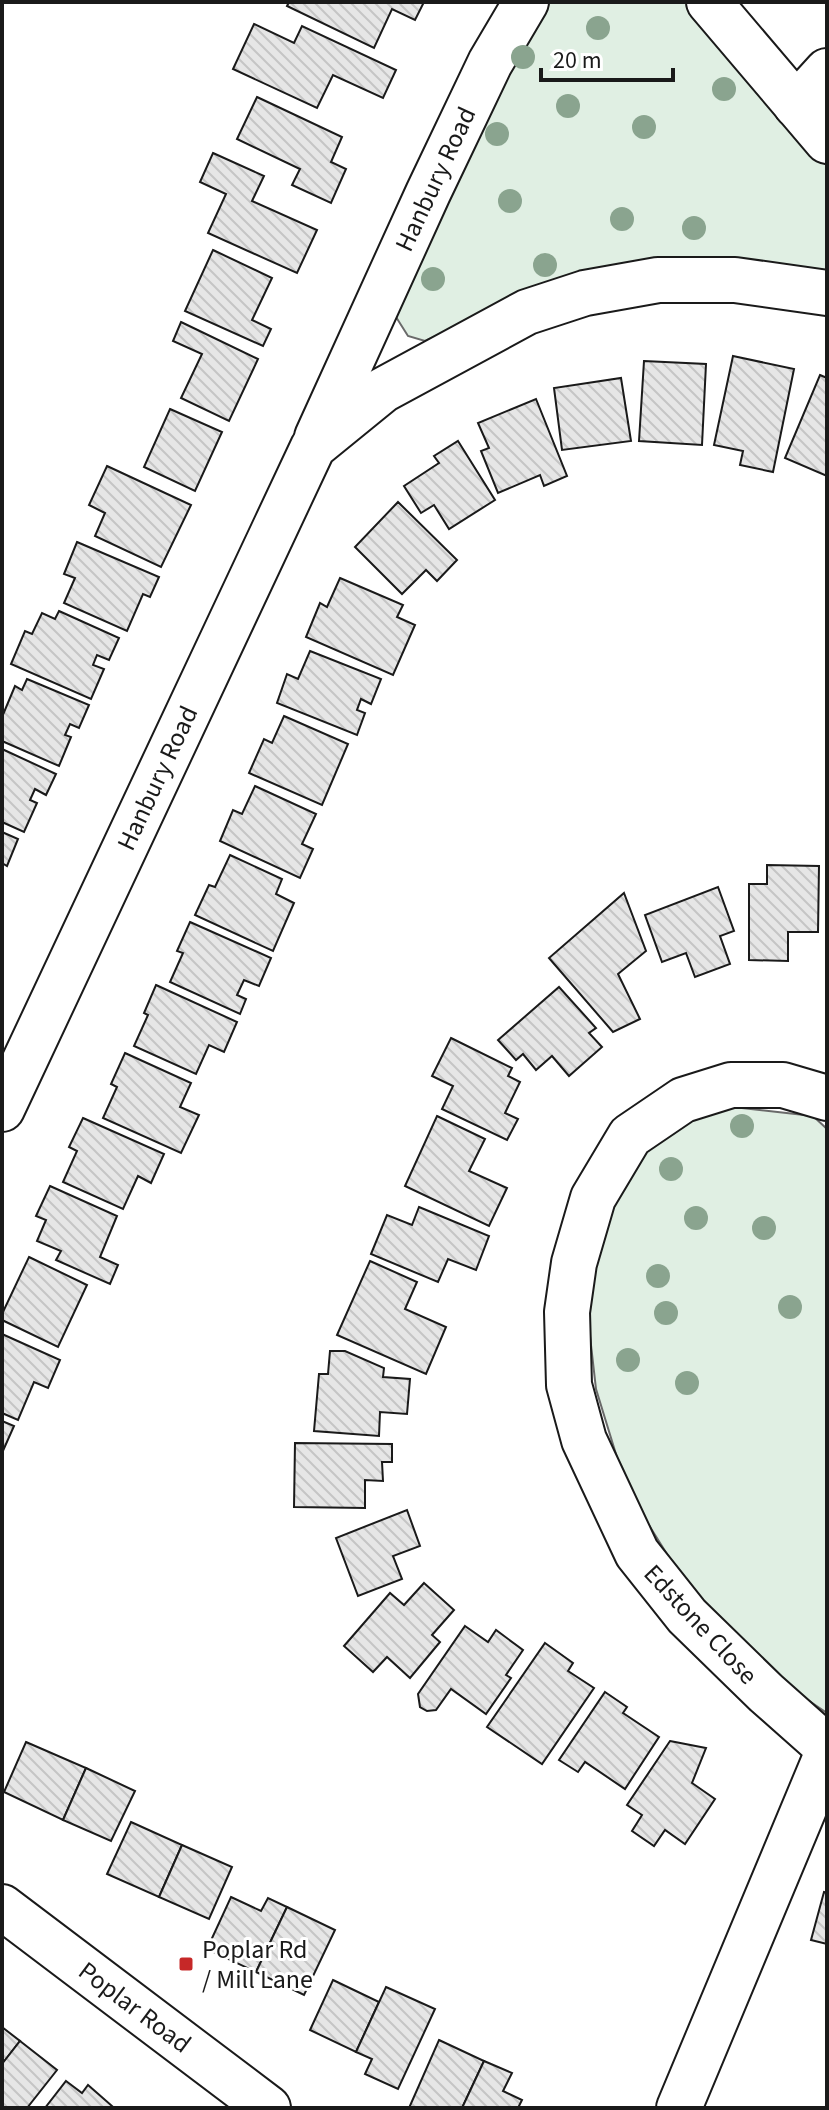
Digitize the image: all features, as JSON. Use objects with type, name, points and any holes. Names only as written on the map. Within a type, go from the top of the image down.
[{"type":"street","name":"Hanbury Road","points":[[2,1109],[313,447],[471,102],[526,2]]},
{"type":"street","points":[[709,2],[827,141]]},
{"type":"street","points":[[796,105],[827,71]]},
{"type":"street","name":"Hanbury Road","points":[[313,447],[383,390],[527,312],[585,293],[658,280],[735,280],[827,293]]},
{"type":"street","name":"Edstone Close","points":[[827,1098],[783,1085],[731,1085],[683,1100],[630,1136],[593,1198],[574,1263],[567,1312],[569,1385],[584,1440],[637,1553],[687,1616],[827,1747]]},
{"type":"street","points":[[679,2108],[827,1754]]},
{"type":"street","name":"Poplar Road","points":[[2,1907],[268,2108]]},
{"type":"green space","points":[[544,2],[688,2],[711,25],[827,166],[827,275],[529,293],[425,341],[408,336],[396,317],[527,22]]},
{"type":"green space","points":[[733,1107],[813,1116],[827,1129],[827,1713],[799,1694],[690,1591],[627,1490],[596,1389],[586,1301],[596,1243],[627,1175],[673,1121]]},
{"type":"building","points":[[289,2],[424,2],[415,20],[392,9],[374,48],[287,6]]},
{"type":"building","points":[[254,24],[294,43],[302,26],[396,70],[383,98],[333,75],[317,108],[233,69]]},
{"type":"building","points":[[257,97],[342,137],[331,162],[346,169],[331,203],[292,185],[300,169],[237,139]]},
{"type":"building","points":[[213,153],[264,176],[252,201],[317,230],[297,273],[208,233],[226,194],[200,182]]},
{"type":"building","points":[[213,250],[272,278],[252,320],[271,329],[263,346],[185,311]]},
{"type":"building","points":[[181,322],[258,359],[229,421],[181,398],[202,354],[173,341]]},
{"type":"building","points":[[733,356],[794,369],[773,472],[740,465],[743,451],[714,445]]},
{"type":"building","points":[[644,361],[706,364],[702,445],[639,441]]},
{"type":"building","points":[[820,375],[827,378],[827,476],[785,458]]},
{"type":"building","points":[[621,378],[631,441],[562,450],[554,388]]},
{"type":"building","points":[[536,399],[567,476],[544,486],[540,475],[498,493],[481,451],[489,448],[478,423]]},
{"type":"building","points":[[170,409],[222,432],[195,491],[144,467]]},
{"type":"building","points":[[458,441],[495,500],[449,529],[434,505],[421,513],[404,486],[439,463],[434,456]]},
{"type":"building","points":[[107,466],[191,505],[161,567],[95,536],[105,513],[89,505]]},
{"type":"building","points":[[398,502],[457,560],[437,581],[426,570],[402,594],[355,547]]},
{"type":"building","points":[[77,542],[159,577],[150,597],[143,594],[127,631],[64,603],[75,578],[64,574]]},
{"type":"building","points":[[340,578],[403,605],[397,617],[415,625],[393,675],[306,637],[320,603],[327,607]]},
{"type":"building","points":[[59,611],[119,638],[109,660],[97,655],[93,665],[104,669],[91,699],[11,664],[25,631],[32,634],[42,613],[55,619]]},
{"type":"building","points":[[310,651],[381,679],[371,704],[361,699],[357,710],[365,713],[357,735],[277,703],[287,674],[298,679]]},
{"type":"building","points":[[27,679],[89,705],[79,728],[70,724],[65,735],[71,737],[59,766],[2,741],[2,717],[15,686],[22,690]]},
{"type":"building","points":[[284,716],[348,744],[322,805],[249,773],[264,739],[272,743]]},
{"type":"building","points":[[2,749],[56,774],[46,795],[35,789],[30,800],[37,803],[24,832],[2,822]]},
{"type":"building","points":[[255,786],[316,814],[302,844],[313,849],[300,878],[220,841],[233,810],[242,814]]},
{"type":"building","points":[[2,832],[18,839],[7,866],[2,863]]},
{"type":"building","points":[[230,855],[282,879],[276,894],[294,903],[273,951],[195,915],[209,885],[215,887]]},
{"type":"building","points":[[767,865],[819,866],[818,932],[788,932],[788,961],[749,960],[749,884],[767,884]]},
{"type":"building","points":[[718,887],[734,931],[720,936],[730,964],[695,977],[686,953],[662,962],[645,915]]},
{"type":"building","points":[[624,893],[646,951],[618,974],[640,1019],[613,1032],[549,958]]},
{"type":"building","points":[[190,922],[271,958],[259,986],[244,980],[237,995],[246,999],[240,1014],[170,982],[183,953],[177,951]]},
{"type":"building","points":[[156,985],[237,1022],[224,1052],[209,1045],[196,1074],[134,1046],[148,1015],[144,1013]]},
{"type":"building","points":[[559,987],[596,1028],[589,1033],[602,1047],[569,1076],[552,1056],[536,1070],[523,1054],[516,1060],[498,1040]]},
{"type":"building","points":[[451,1038],[512,1068],[508,1076],[520,1082],[505,1113],[518,1119],[507,1140],[442,1109],[453,1086],[432,1076]]},
{"type":"building","points":[[125,1053],[191,1083],[180,1107],[199,1115],[181,1153],[103,1118],[117,1087],[111,1084]]},
{"type":"building","points":[[437,1116],[485,1139],[469,1171],[507,1188],[489,1226],[405,1186]]},
{"type":"building","points":[[83,1118],[164,1154],[151,1183],[138,1176],[123,1209],[63,1182],[77,1151],[69,1147]]},
{"type":"building","points":[[50,1186],[117,1216],[100,1257],[118,1265],[110,1284],[56,1260],[61,1251],[37,1241],[46,1220],[36,1216]]},
{"type":"building","points":[[419,1207],[489,1236],[476,1270],[448,1259],[438,1282],[371,1254],[387,1215],[412,1225]]},
{"type":"building","points":[[29,1257],[87,1285],[58,1347],[2,1320]]},
{"type":"building","points":[[370,1261],[417,1282],[405,1309],[446,1327],[426,1374],[337,1335]]},
{"type":"building","points":[[2,1334],[60,1360],[48,1388],[34,1382],[18,1420],[2,1413]]},
{"type":"building","points":[[330,1351],[345,1351],[384,1368],[383,1377],[410,1379],[407,1414],[380,1412],[379,1436],[314,1431],[319,1374],[328,1374]]},
{"type":"building","points":[[2,1421],[14,1426],[2,1453]]},
{"type":"building","points":[[295,1443],[392,1444],[392,1462],[382,1462],[383,1481],[365,1480],[365,1508],[294,1507]]},
{"type":"building","points":[[407,1510],[420,1546],[393,1556],[402,1579],[358,1596],[336,1538]]},
{"type":"building","points":[[424,1583],[454,1610],[432,1635],[440,1642],[410,1678],[387,1657],[373,1672],[344,1646],[390,1593],[404,1605]]},
{"type":"building","points":[[465,1626],[488,1642],[496,1630],[523,1650],[506,1675],[511,1678],[486,1714],[451,1689],[436,1710],[427,1711],[420,1707],[418,1694]]},
{"type":"building","points":[[545,1643],[573,1663],[568,1671],[594,1688],[542,1764],[487,1727]]},
{"type":"building","points":[[605,1692],[627,1707],[623,1713],[659,1737],[625,1789],[585,1762],[578,1772],[559,1760]]},
{"type":"building","points":[[670,1741],[706,1748],[692,1783],[715,1799],[685,1844],[665,1830],[654,1846],[632,1831],[642,1815],[627,1805]]},
{"type":"building","points":[[26,1742],[86,1768],[63,1820],[4,1792]]},
{"type":"building","points":[[86,1768],[135,1791],[111,1841],[63,1820]]},
{"type":"building","points":[[131,1822],[182,1845],[159,1897],[107,1874]]},
{"type":"building","points":[[182,1845],[232,1867],[209,1919],[159,1897]]},
{"type":"building","points":[[824,1892],[827,1893],[827,1944],[811,1940]]},
{"type":"building","points":[[231,1897],[261,1911],[268,1898],[287,1907],[256,1972],[207,1949]]},
{"type":"building","points":[[287,1907],[335,1930],[304,1995],[256,1972]]},
{"type":"building","points":[[333,1980],[379,2002],[356,2052],[310,2030]]},
{"type":"building","points":[[386,1987],[435,2009],[398,2089],[365,2074],[372,2059],[356,2052]]},
{"type":"building","points":[[2,2027],[20,2041],[2,2064]]},
{"type":"building","points":[[439,2040],[484,2061],[462,2108],[409,2108]]},
{"type":"building","points":[[20,2041],[57,2070],[27,2108],[2,2108],[2,2064]]},
{"type":"building","points":[[484,2061],[512,2073],[503,2091],[522,2100],[518,2108],[462,2108]]},
{"type":"building","points":[[66,2081],[82,2093],[88,2085],[112,2106],[45,2108]]},
{"type":"place","name":"Poplar Rd / Mill Lane","points":[[186,1964]]}]
